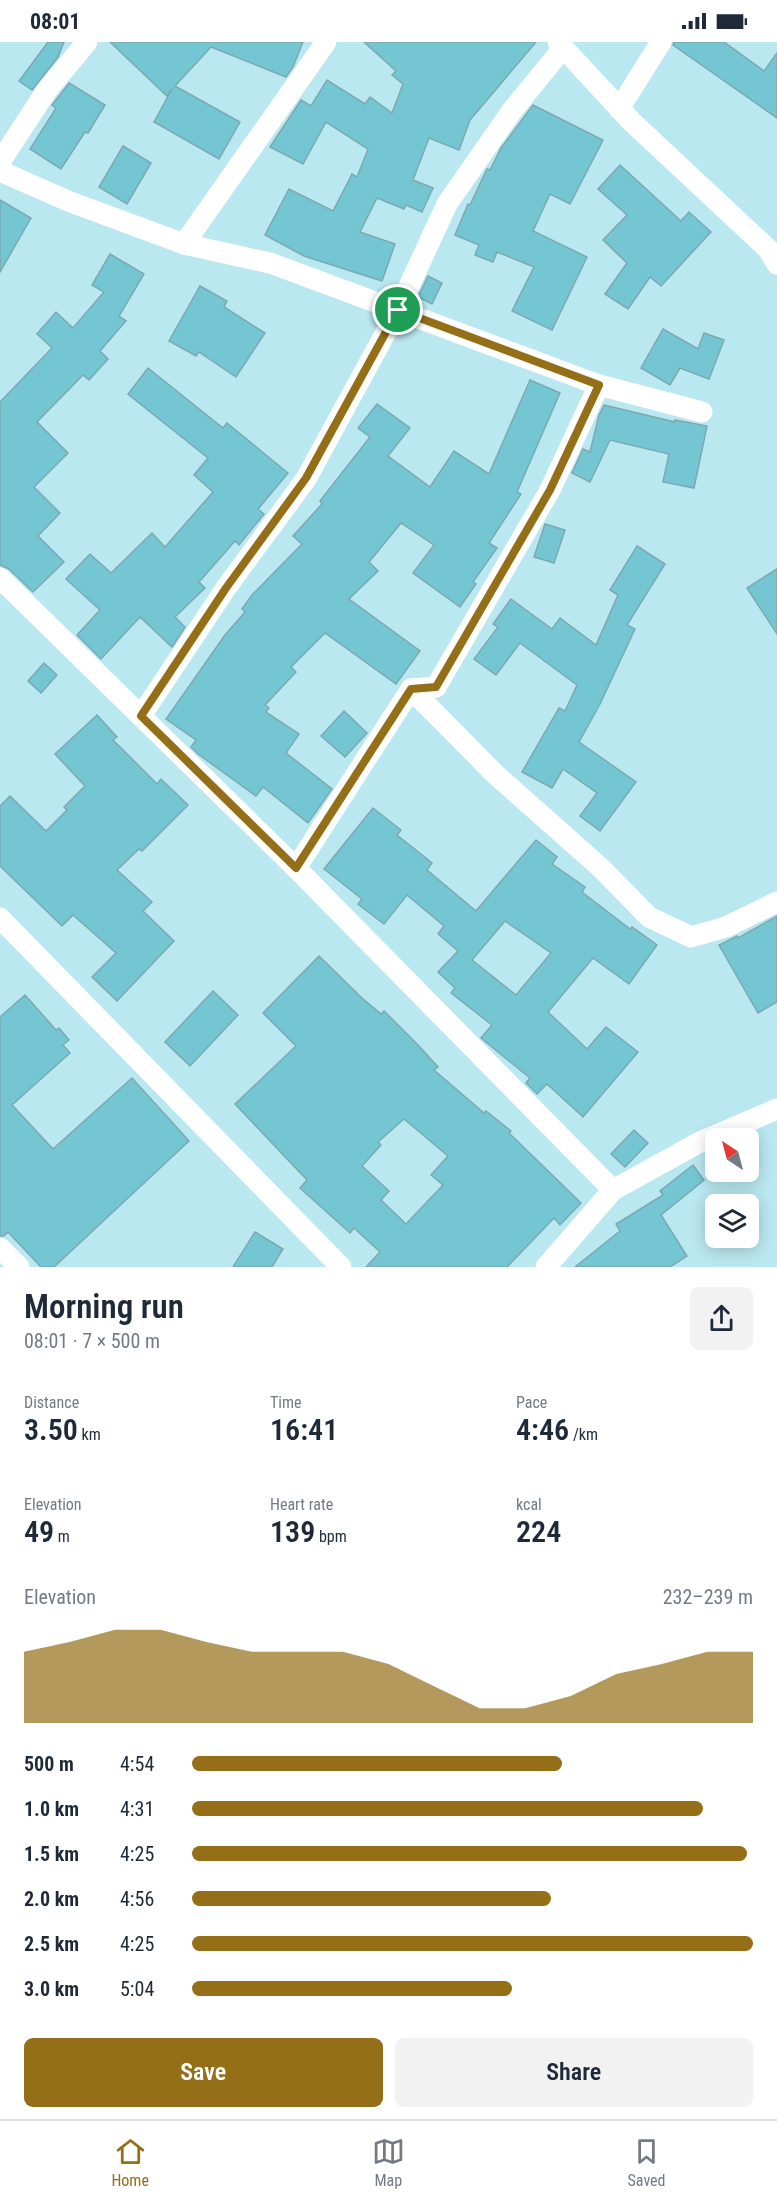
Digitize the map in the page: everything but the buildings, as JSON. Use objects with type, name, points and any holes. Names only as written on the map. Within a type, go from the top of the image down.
[{"type":"street","points":[[0,162],[47,90],[87,42]]},
{"type":"street","points":[[184,244],[326,42]]},
{"type":"street","points":[[619,109],[660,42]]},
{"type":"street","points":[[141,716],[226,588],[306,478],[398,310],[447,204],[561,45],[619,109],[774,251]]},
{"type":"street","points":[[0,171],[68,201],[184,244],[270,263],[599,385],[702,412]]},
{"type":"street","points":[[411,689],[436,687],[550,490],[599,385]]},
{"type":"street","points":[[0,578],[296,868],[613,1190]]},
{"type":"street","points":[[296,868],[411,689]]},
{"type":"street","points":[[411,689],[495,774],[602,868],[649,917],[691,937],[726,927],[777,902]]},
{"type":"street","points":[[0,918],[341,1267]]},
{"type":"street","points":[[546,1267],[613,1190],[700,1142],[777,1109]]},
{"type":"street","points":[[0,1248],[19,1267]]},
{"type":"route","points":[[398,310],[599,385],[550,490],[436,687],[411,689],[296,868],[141,716],[226,588],[306,478],[398,310]]}]
